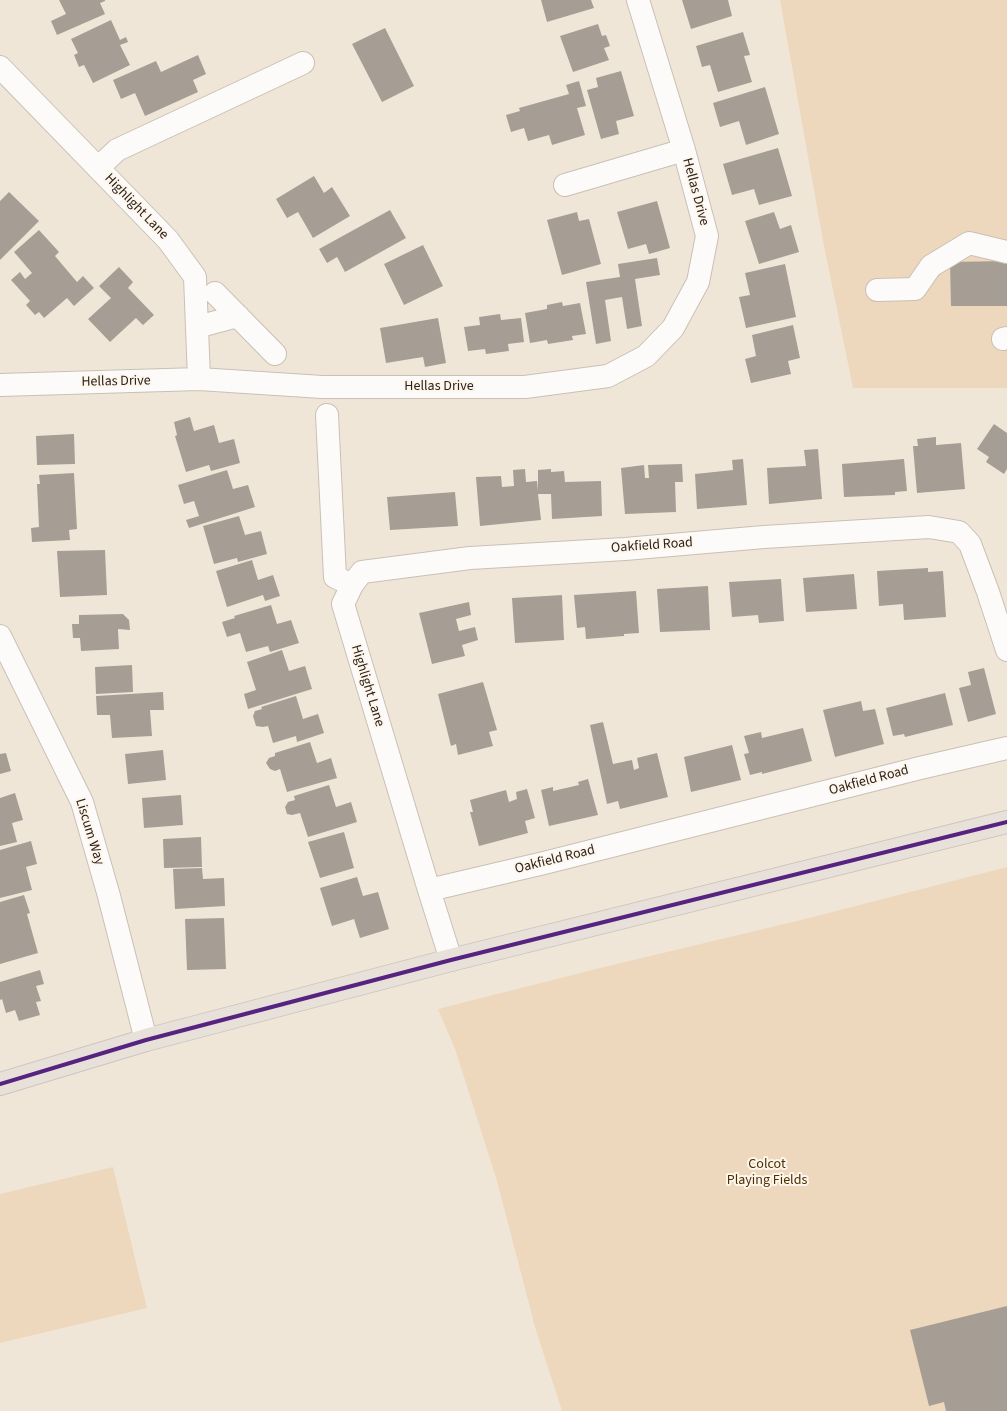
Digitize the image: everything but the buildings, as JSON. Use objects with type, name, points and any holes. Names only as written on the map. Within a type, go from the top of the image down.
[{"type":"main road","points":[[0,1084],[146,1040],[451,960],[1007,822]]},
{"type":"street","name":"Hellas Drive","points":[[0,385],[199,380],[322,388],[525,387],[608,376],[646,356],[673,328],[698,282],[707,236],[684,150],[638,0]]},
{"type":"street","points":[[98,168],[117,150],[303,63]]},
{"type":"street","name":"Highlight Lane","points":[[0,68],[168,240],[195,277],[199,380]]},
{"type":"street","name":"Hellas Drive","points":[[565,185],[684,150]]},
{"type":"street","points":[[877,290],[915,289],[932,266],[969,243],[1007,252]]},
{"type":"street","points":[[215,293],[275,354]]},
{"type":"street","points":[[197,327],[238,316]]},
{"type":"street","points":[[327,415],[335,578],[352,585]]},
{"type":"street","name":"Oakfield Road","points":[[352,585],[362,572],[470,558],[930,527],[959,532],[970,544],[1007,650]]},
{"type":"street","name":"Highlight Lane","points":[[352,585],[343,604],[451,960]]},
{"type":"street","name":"Liscum Way","points":[[0,636],[82,802],[109,896],[146,1040]]},
{"type":"street","name":"Oakfield Road","points":[[429,890],[544,864],[920,768],[1007,748]]},
{"type":"green space","points":[[780,0],[1007,0],[1007,388],[853,388],[824,246]]},
{"type":"green space","name":"Colcot Playing Fields","points":[[1007,867],[1007,1411],[562,1411],[535,1327],[497,1181],[455,1049],[438,1009],[600,968],[805,919]]},
{"type":"green space","points":[[113,1167],[147,1308],[0,1343],[0,1194]]},
{"type":"transit line","points":[[0,1084],[146,1040],[451,960],[1007,822]]}]
